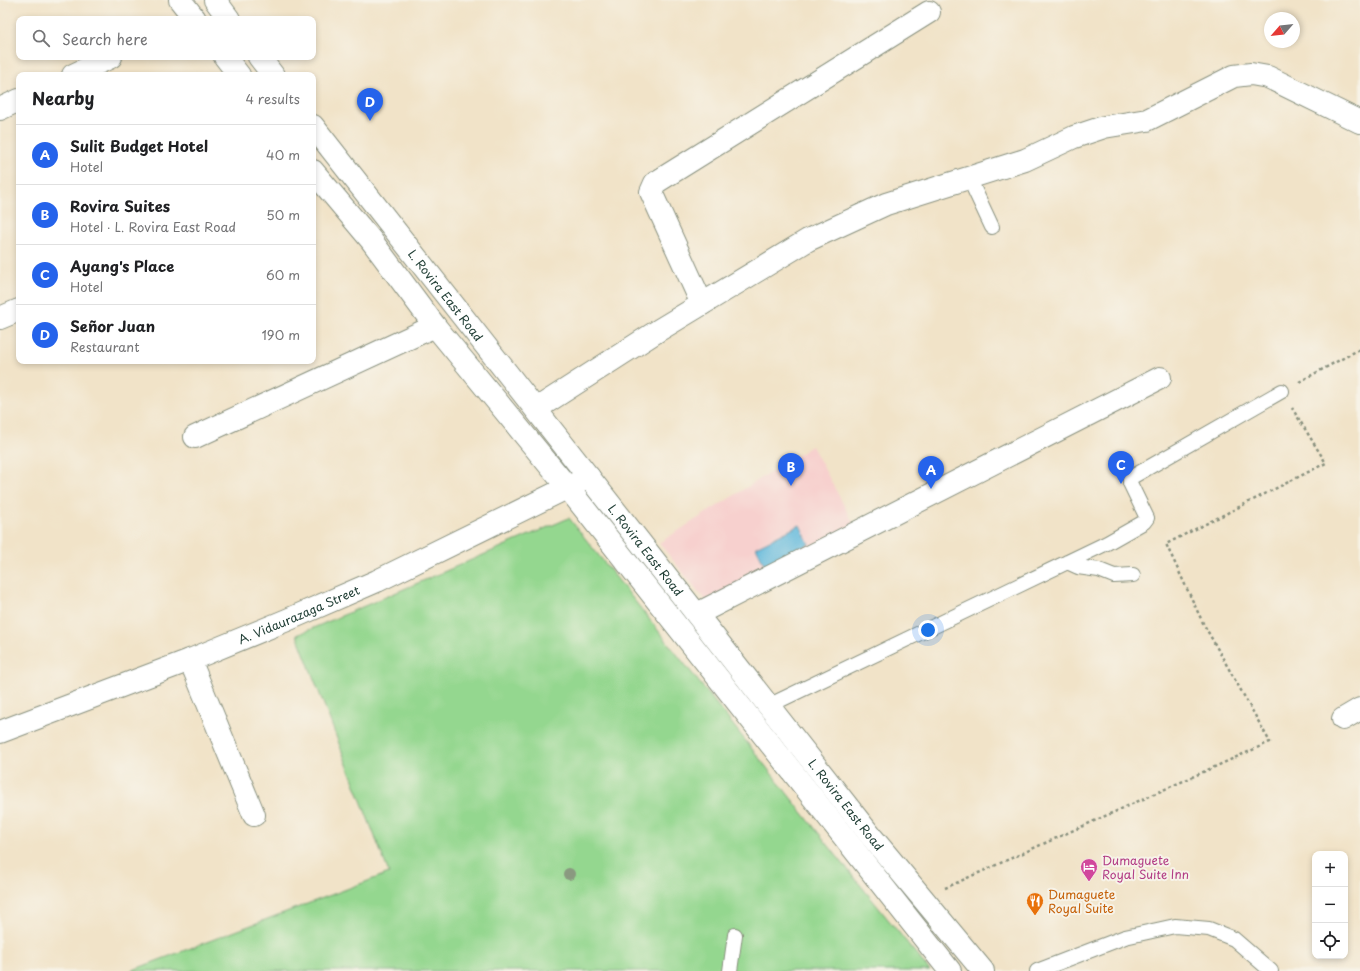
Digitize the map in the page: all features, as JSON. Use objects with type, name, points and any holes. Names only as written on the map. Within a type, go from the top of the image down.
[{"type":"street","points":[[180,0],[193,16]]},
{"type":"street","points":[[215,0],[227,16]]},
{"type":"street","points":[[702,304],[651,192],[655,183],[930,12]]},
{"type":"street","points":[[79,72],[105,60]]},
{"type":"street","points":[[227,60],[237,72]]},
{"type":"street","points":[[261,60],[271,72]]},
{"type":"street","points":[[536,409],[702,304],[808,240],[886,204],[1025,160],[1074,137],[1104,127],[1147,120],[1234,76],[1251,74],[1268,77],[1360,122]]},
{"type":"street","points":[[0,109],[16,101]]},
{"type":"street","name":"L. Rovira East Road","points":[[316,130],[870,835],[983,971]]},
{"type":"street","name":"L. Rovira East Road","points":[[316,177],[370,240],[435,326],[568,488],[950,971]]},
{"type":"street","points":[[370,240],[391,225]]},
{"type":"street","points":[[0,318],[16,311]]},
{"type":"street","points":[[195,437],[435,326]]},
{"type":"street","points":[[697,614],[1160,378]]},
{"type":"street","name":"A. Vidaurazaga Street","points":[[0,732],[190,660],[288,620],[377,581],[589,477]]},
{"type":"street","points":[[190,660],[254,815]]},
{"type":"lane","points":[[968,178],[992,227]]},
{"type":"lane","points":[[768,706],[1107,543],[1146,520],[1147,518],[1130,483],[1132,477],[1282,391]]},
{"type":"lane","points":[[1067,562],[1078,567],[1099,570],[1114,576],[1133,575]]},
{"type":"lane","points":[[1037,971],[1125,937],[1175,926],[1209,929],[1234,939],[1271,971]]},
{"type":"lane","points":[[730,971],[735,935]]},
{"type":"path","points":[[922,898],[1270,742],[1203,623],[1166,544],[1326,463],[1282,391],[1360,348]]},
{"type":"shaded area","points":[[812,446],[855,526],[706,601],[659,543]]},
{"type":"green space","points":[[569,518],[840,860],[930,971],[130,971],[389,873],[297,635]]},
{"type":"water","points":[[800,525],[809,544],[765,566],[756,547]]},
{"type":"place","name":"Señor Juan","points":[[370,121]]},
{"type":"place","name":"Ayang's Place","points":[[1121,484]]},
{"type":"place","name":"Rovira Suites","points":[[791,486]]},
{"type":"place","name":"Sulit Budget Hotel","points":[[931,489]]},
{"type":"place","name":"Dumaguete Royal Suite Inn","points":[[1089,882]]},
{"type":"place","name":"Dumaguete Royal Suite","points":[[1035,916]]}]
